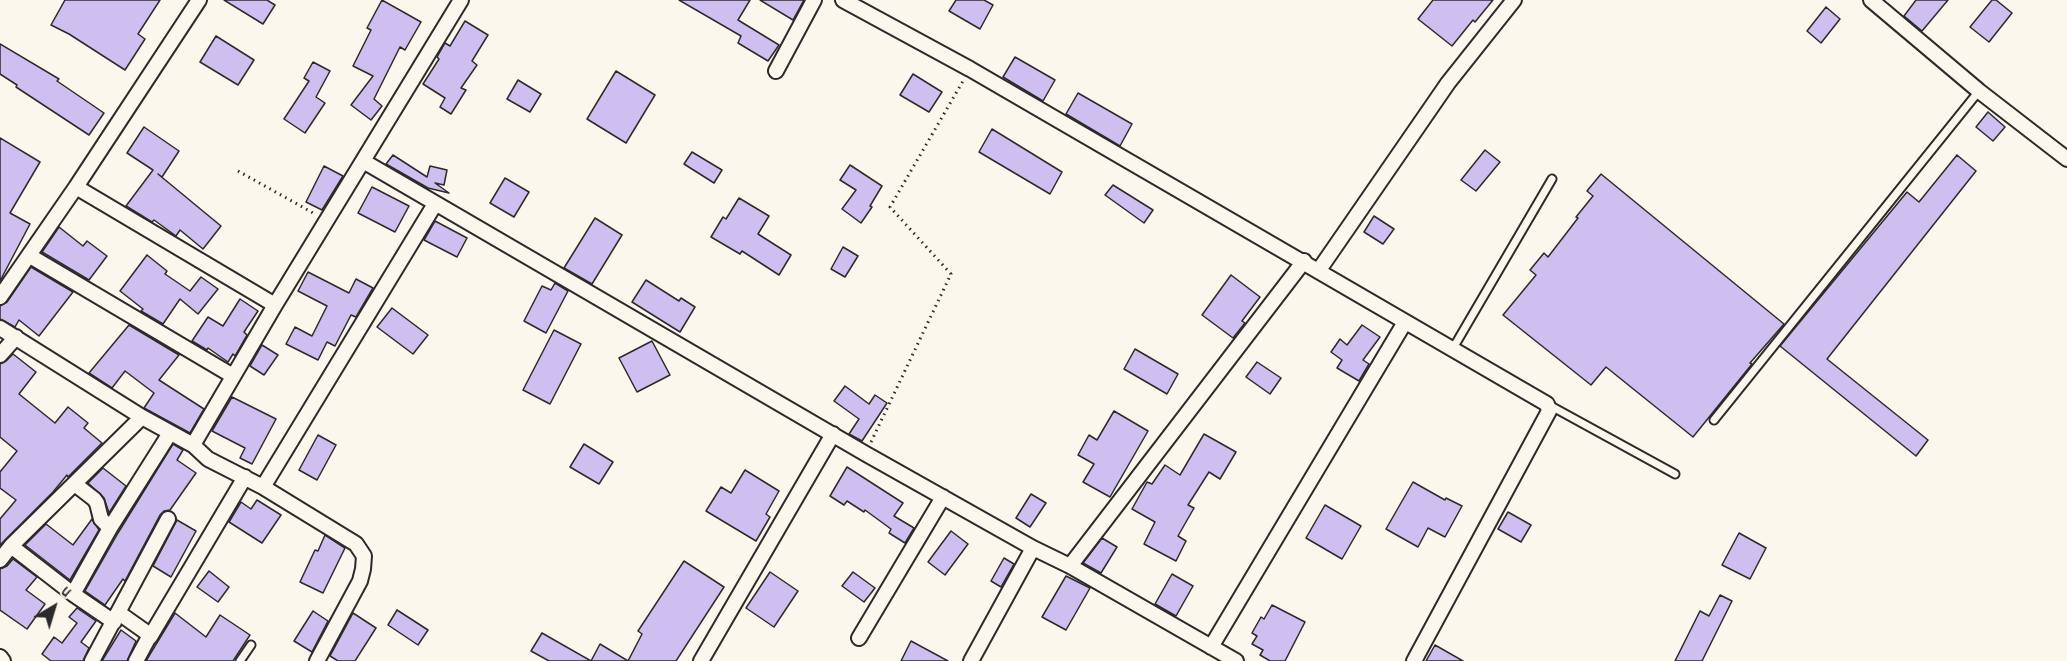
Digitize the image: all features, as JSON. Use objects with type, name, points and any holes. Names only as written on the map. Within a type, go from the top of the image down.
[{"type":"street","points":[[0,297],[30,256],[199,0]]},
{"type":"street","points":[[193,445],[275,305],[461,0]]},
{"type":"street","points":[[776,71],[814,0]]},
{"type":"street","points":[[843,0],[969,69],[1304,261],[1547,404],[1549,411],[1414,661]]},
{"type":"street","points":[[1319,270],[1448,83],[1514,0]]},
{"type":"street","points":[[1872,0],[1979,91],[2067,159]]},
{"type":"street","points":[[363,161],[866,453],[1236,661]]},
{"type":"street","points":[[76,187],[275,305]]},
{"type":"street","points":[[263,487],[435,204]]},
{"type":"street","points":[[30,256],[233,376]]},
{"type":"street","points":[[1070,566],[1304,261]]},
{"type":"street","points":[[1211,647],[1405,321]]},
{"type":"street","points":[[0,328],[142,417],[193,445],[208,459],[263,487],[354,542],[364,556],[360,581],[316,661]]},
{"type":"street","points":[[0,354],[16,337]]},
{"type":"street","points":[[0,560],[11,546],[76,485],[142,417]]},
{"type":"street","points":[[73,594],[110,528],[170,433]]},
{"type":"street","points":[[701,661],[833,434]]},
{"type":"street","points":[[136,661],[245,477]]},
{"type":"street","points":[[76,485],[94,499],[101,519],[110,528]]},
{"type":"street","points":[[859,638],[943,497]]},
{"type":"street","points":[[92,661],[168,519]]},
{"type":"street","points":[[11,546],[73,594],[148,632],[150,637]]},
{"type":"street","points":[[971,661],[1033,548]]},
{"type":"street","points":[[0,657],[3,661]]},
{"type":"lane","points":[[1714,420],[1979,91]]},
{"type":"lane","points":[[1452,350],[1552,179]]},
{"type":"lane","points":[[1547,404],[1675,474]]},
{"type":"lane","points":[[240,661],[251,645]]},
{"type":"path","points":[[866,453],[951,274],[890,207],[969,69]]},
{"type":"path","points":[[238,171],[326,221]]},
{"type":"building","points":[[65,0],[160,0],[138,34],[145,39],[125,70],[51,25]]},
{"type":"building","points":[[224,0],[267,0],[275,5],[263,24]]},
{"type":"building","points":[[382,0],[421,22],[405,50],[400,47],[374,99],[382,106],[371,120],[351,105],[373,76],[353,66],[371,30],[367,28]]},
{"type":"building","points":[[679,0],[750,0],[738,20],[779,45],[768,61],[738,43],[741,36]]},
{"type":"building","points":[[760,0],[804,0],[793,20]]},
{"type":"building","points":[[956,0],[984,0],[993,5],[980,29],[949,11]]},
{"type":"building","points":[[1433,0],[1493,0],[1452,46],[1418,19]]},
{"type":"building","points":[[1916,0],[1948,0],[1922,31],[1904,16]]},
{"type":"building","points":[[1992,0],[1996,0],[2012,13],[1989,42],[1970,27]]},
{"type":"building","points":[[1826,7],[1840,19],[1821,43],[1807,31]]},
{"type":"building","points":[[465,21],[488,35],[472,61],[477,65],[461,88],[466,90],[451,114],[440,107],[445,98],[423,84],[439,59],[437,57],[445,43],[450,46]]},
{"type":"building","points":[[216,36],[254,60],[238,85],[200,62]]},
{"type":"building","points":[[0,44],[59,79],[57,81],[104,113],[89,135],[0,74]]},
{"type":"building","points":[[1015,57],[1055,80],[1043,101],[1003,77]]},
{"type":"building","points":[[313,62],[330,71],[316,97],[325,103],[305,133],[284,119],[309,81],[304,78]]},
{"type":"building","points":[[616,71],[655,95],[626,143],[587,119]]},
{"type":"building","points":[[913,74],[942,92],[929,112],[900,95]]},
{"type":"building","points":[[518,80],[541,94],[530,112],[507,99]]},
{"type":"building","points":[[1078,93],[1132,124],[1120,146],[1066,114]]},
{"type":"building","points":[[1988,112],[2005,127],[1993,141],[1976,127]]},
{"type":"building","points":[[144,127],[179,151],[162,177],[158,174],[221,226],[203,249],[180,230],[176,236],[154,220],[152,222],[126,206],[153,170],[127,153]]},
{"type":"building","points":[[992,129],[1062,172],[1050,194],[979,152]]},
{"type":"building","points":[[0,138],[40,162],[10,213],[30,224],[0,281]]},
{"type":"building","points":[[1485,150],[1500,162],[1476,191],[1461,180]]},
{"type":"building","points":[[692,152],[722,170],[714,183],[684,164]]},
{"type":"building","points":[[393,155],[427,177],[430,166],[447,170],[444,185],[435,183],[449,193],[428,188],[386,164]]},
{"type":"building","points":[[1957,155],[1976,171],[1827,359],[1928,440],[1916,456],[1780,346],[1907,192],[1919,202]]},
{"type":"building","points":[[850,165],[882,186],[861,223],[842,209],[856,190],[840,180]]},
{"type":"building","points":[[324,166],[343,176],[322,210],[306,202]]},
{"type":"building","points":[[1601,174],[1784,324],[1750,363],[1752,364],[1693,437],[1606,367],[1591,385],[1503,315],[1536,275],[1530,270],[1544,253],[1548,257],[1578,218],[1576,217],[1593,196],[1587,191]]},
{"type":"building","points":[[505,178],[529,192],[514,217],[490,203]]},
{"type":"building","points":[[1113,185],[1153,210],[1144,223],[1105,195]]},
{"type":"building","points":[[372,187],[409,206],[395,232],[358,213]]},
{"type":"building","points":[[739,198],[769,216],[758,234],[791,255],[779,275],[742,251],[740,254],[711,237],[723,217],[726,219]]},
{"type":"building","points":[[1374,216],[1394,229],[1383,244],[1364,232]]},
{"type":"building","points":[[595,218],[622,235],[592,284],[564,268]]},
{"type":"building","points":[[435,221],[467,238],[457,257],[424,240]]},
{"type":"building","points":[[59,227],[83,246],[87,241],[107,256],[89,280],[42,252]]},
{"type":"building","points":[[843,247],[858,256],[845,277],[831,269]]},
{"type":"building","points":[[147,255],[167,271],[165,274],[190,291],[201,277],[218,289],[198,314],[180,299],[163,324],[141,311],[143,309],[120,291]]},
{"type":"building","points":[[31,267],[73,292],[39,336],[19,320],[15,327],[0,319],[0,306],[7,302]]},
{"type":"building","points":[[308,272],[349,293],[356,279],[373,288],[356,317],[351,315],[335,346],[327,342],[318,360],[286,344],[295,327],[312,336],[327,306],[298,291]]},
{"type":"building","points":[[1231,275],[1260,297],[1242,321],[1245,323],[1233,338],[1202,315]]},
{"type":"building","points":[[646,280],[679,301],[681,298],[695,307],[680,332],[632,302]]},
{"type":"building","points":[[555,283],[568,291],[546,333],[524,321],[542,286],[551,290]]},
{"type":"building","points":[[240,299],[258,311],[244,332],[247,335],[235,356],[233,354],[228,362],[208,348],[207,350],[192,341],[208,317],[223,326]]},
{"type":"building","points":[[392,308],[428,335],[413,354],[377,327]]},
{"type":"building","points":[[129,325],[179,355],[159,380],[204,409],[190,433],[144,408],[154,393],[125,371],[112,388],[89,373]]},
{"type":"building","points":[[1362,325],[1380,337],[1363,360],[1369,364],[1359,381],[1337,368],[1342,360],[1331,352],[1340,339],[1347,345]]},
{"type":"building","points":[[554,330],[581,344],[550,404],[523,390]]},
{"type":"building","points":[[652,341],[670,375],[637,392],[619,358]]},
{"type":"building","points":[[262,345],[278,355],[264,375],[250,366]]},
{"type":"building","points":[[1135,349],[1178,374],[1167,394],[1124,369]]},
{"type":"building","points":[[13,354],[36,372],[19,394],[55,423],[68,407],[88,423],[84,428],[102,443],[68,477],[67,475],[0,545],[0,519],[16,500],[0,488],[0,472],[17,451],[0,437],[0,364]]},
{"type":"building","points":[[1257,362],[1281,378],[1270,394],[1246,377]]},
{"type":"building","points":[[845,386],[869,404],[875,395],[887,403],[862,441],[849,434],[859,419],[834,401]]},
{"type":"building","points":[[232,397],[276,419],[252,464],[240,458],[245,448],[212,431]]},
{"type":"building","points":[[1114,411],[1148,431],[1110,497],[1083,482],[1094,464],[1078,455],[1089,435],[1097,440]]},
{"type":"building","points":[[1204,434],[1236,452],[1220,479],[1209,472],[1188,505],[1194,508],[1178,536],[1186,541],[1176,561],[1144,544],[1155,522],[1132,509],[1147,482],[1152,484],[1165,465],[1180,475]]},
{"type":"building","points":[[318,435],[336,445],[317,480],[299,470]]},
{"type":"building","points":[[173,444],[183,450],[177,460],[196,473],[170,510],[160,515],[125,581],[123,579],[105,605],[85,591]]},
{"type":"building","points":[[584,444],[613,462],[599,484],[570,467]]},
{"type":"building","points":[[847,467],[903,503],[894,516],[914,528],[905,543],[889,533],[891,529],[865,510],[864,512],[847,501],[844,505],[830,496]]},
{"type":"building","points":[[103,468],[126,486],[109,513],[104,498],[88,483]]},
{"type":"building","points":[[745,470],[779,491],[766,514],[770,517],[756,541],[706,511],[721,487],[731,493]]},
{"type":"building","points":[[1413,482],[1445,500],[1446,498],[1462,506],[1445,537],[1428,528],[1418,547],[1386,529]]},
{"type":"building","points":[[1031,494],[1046,503],[1030,527],[1016,518]]},
{"type":"building","points":[[257,500],[281,515],[262,543],[229,522],[241,502],[251,509]]},
{"type":"building","points":[[1325,505],[1361,526],[1342,559],[1306,538]]},
{"type":"building","points":[[1508,512],[1531,525],[1521,542],[1498,529]]},
{"type":"building","points":[[92,519],[99,530],[70,580],[25,545],[46,524],[73,545]]},
{"type":"building","points":[[177,520],[196,531],[171,577],[153,566]]},
{"type":"building","points":[[951,531],[968,544],[945,575],[928,562]]},
{"type":"building","points":[[1739,533],[1766,548],[1750,579],[1722,565]]},
{"type":"building","points":[[325,535],[345,548],[323,593],[300,582]]},
{"type":"building","points":[[1102,538],[1117,547],[1101,573],[1083,563]]},
{"type":"building","points":[[1004,558],[1014,564],[1001,587],[991,581]]},
{"type":"building","points":[[13,559],[37,577],[26,590],[45,604],[27,629],[0,610],[0,569],[7,566]]},
{"type":"building","points":[[684,561],[724,587],[676,661],[628,661],[642,634],[638,631]]},
{"type":"building","points":[[209,571],[229,587],[218,602],[197,587]]},
{"type":"building","points":[[770,572],[798,591],[774,627],[746,608]]},
{"type":"building","points":[[853,572],[875,588],[864,602],[842,586]]},
{"type":"building","points":[[1172,574],[1193,586],[1176,616],[1155,604]]},
{"type":"building","points":[[1066,576],[1090,588],[1066,630],[1042,617]]},
{"type":"building","points":[[1720,595],[1732,601],[1702,661],[1675,661],[1700,611],[1709,616]]},
{"type":"building","points":[[1272,605],[1305,622],[1285,661],[1270,661],[1260,655],[1263,650],[1252,644],[1257,636],[1252,633],[1261,617],[1264,619]]},
{"type":"building","points":[[77,608],[96,621],[81,642],[89,648],[83,661],[51,661],[42,654],[54,637],[62,643],[77,623],[69,617]]},
{"type":"building","points":[[397,610],[428,630],[418,645],[388,625]]},
{"type":"building","points":[[313,611],[328,621],[312,652],[294,641]]},
{"type":"building","points":[[175,613],[206,637],[220,615],[250,635],[233,661],[146,661]]},
{"type":"building","points":[[353,613],[376,628],[355,661],[338,661],[330,656]]},
{"type":"building","points":[[121,630],[136,641],[127,661],[102,661]]},
{"type":"building","points":[[542,633],[591,661],[549,661],[531,651]]},
{"type":"building","points":[[911,641],[948,661],[901,661]]},
{"type":"building","points":[[600,644],[628,661],[591,661]]},
{"type":"building","points":[[1435,645],[1463,661],[1426,661]]}]
